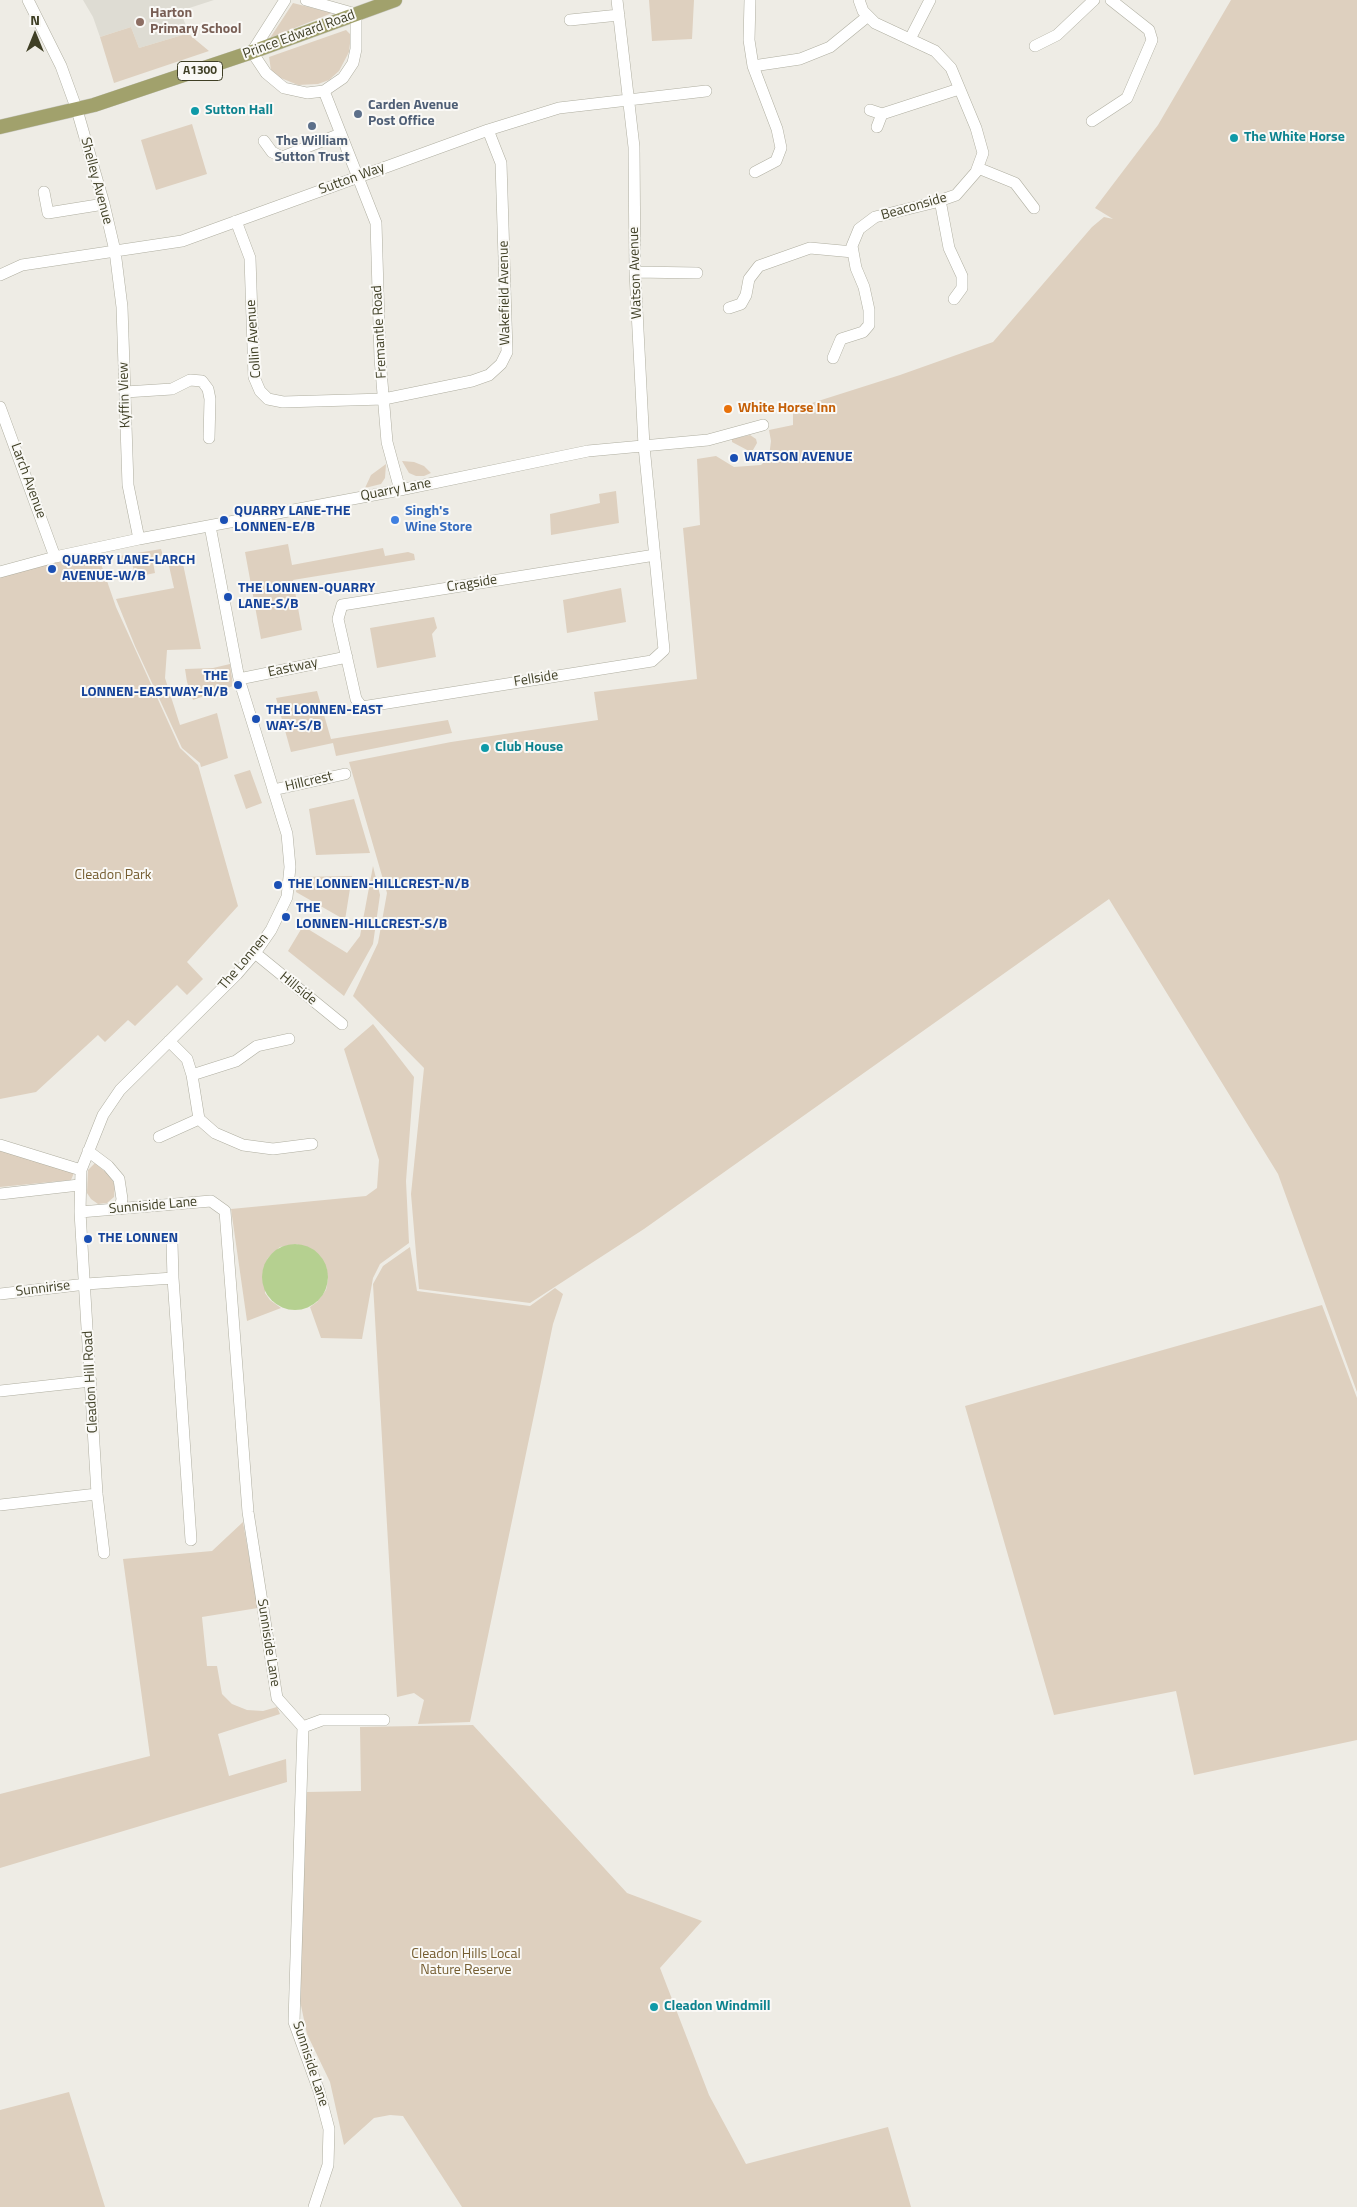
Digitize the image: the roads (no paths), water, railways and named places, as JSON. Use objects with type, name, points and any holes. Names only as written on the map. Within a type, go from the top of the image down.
[{"type":"main road","name":"Prince Edward Road","points":[[0,127],[77,110],[252,52],[395,0]]},
{"type":"street","name":"Shelley Avenue","points":[[28,0],[61,66],[77,110],[104,204],[115,251]]},
{"type":"street","points":[[285,0],[252,52],[266,73],[284,88],[307,93],[324,91],[343,78],[352,63],[356,49],[356,14],[306,0]]},
{"type":"street","name":"Watson Avenue","points":[[617,0],[634,147],[635,272],[644,446],[655,555]]},
{"type":"street","points":[[750,0],[749,40],[753,66],[777,129],[781,148],[776,161],[755,172]]},
{"type":"street","points":[[859,0],[863,11],[875,23],[935,51],[951,68],[976,128],[983,152],[978,168],[1015,183],[1034,208]]},
{"type":"street","points":[[910,38],[930,0]]},
{"type":"street","points":[[1035,46],[1057,35],[1094,0]]},
{"type":"street","points":[[1092,121],[1127,98],[1152,40],[1149,30],[1111,0]]},
{"type":"street","points":[[570,20],[619,16]]},
{"type":"street","points":[[753,66],[800,59],[830,47],[868,16]]},
{"type":"street","points":[[870,110],[882,114],[959,90]]},
{"type":"street","name":"Fremantle Road","points":[[324,91],[356,177],[376,223],[380,358],[387,442],[400,490]]},
{"type":"street","name":"Sutton Way","points":[[0,275],[22,265],[182,241],[488,130],[559,108],[706,91]]},
{"type":"street","points":[[877,126],[882,114]]},
{"type":"street","name":"Wakefield Avenue","points":[[384,399],[472,382],[489,375],[501,364],[507,352],[502,163],[488,130]]},
{"type":"street","points":[[264,141],[272,152],[282,157],[340,134]]},
{"type":"street","name":"Beaconside","points":[[833,358],[840,339],[863,332],[869,325],[869,310],[864,287],[856,268],[852,246],[859,228],[875,217],[956,195],[978,168]]},
{"type":"street","points":[[44,192],[48,213],[104,204]]},
{"type":"street","points":[[940,200],[949,248],[962,276],[962,288],[954,299]]},
{"type":"street","name":"Collin Avenue","points":[[236,221],[250,258],[254,377],[260,391],[268,399],[283,402],[384,399]]},
{"type":"street","points":[[729,308],[741,304],[746,295],[749,280],[759,266],[810,248],[853,252]]},
{"type":"street","name":"Kyffin View","points":[[115,251],[122,307],[128,485],[139,539]]},
{"type":"street","points":[[635,272],[697,273]]},
{"type":"street","points":[[125,392],[172,389],[190,380],[202,381],[208,389],[210,399],[209,438]]},
{"type":"street","name":"Larch Avenue","points":[[0,407],[4,432],[55,557]]},
{"type":"street","name":"Quarry Lane","points":[[0,572],[55,557],[139,539],[400,490],[588,451],[712,439],[763,425]]},
{"type":"street","name":"The Lonnen","points":[[80,1212],[81,1170],[103,1115],[120,1090],[237,974],[255,953],[271,930],[287,897],[290,867],[287,834],[239,680],[210,526]]},
{"type":"street","name":"Cragside","points":[[347,657],[338,619],[342,605],[655,555]]},
{"type":"street","name":"Fellside","points":[[347,657],[356,699],[362,707],[652,661],[664,650],[655,555]]},
{"type":"street","name":"Eastway","points":[[239,680],[347,657]]},
{"type":"street","name":"Hillcrest","points":[[273,790],[345,774]]},
{"type":"street","name":"Hillside","points":[[255,953],[342,1024]]},
{"type":"street","points":[[192,1075],[236,1061],[257,1046],[289,1039]]},
{"type":"street","points":[[170,1041],[187,1059],[192,1075],[199,1119],[215,1133],[243,1145],[273,1149],[312,1144]]},
{"type":"street","points":[[159,1137],[199,1119]]},
{"type":"street","points":[[0,1145],[81,1170]]},
{"type":"street","points":[[88,1151],[108,1166],[119,1179],[122,1199],[120,1209]]},
{"type":"street","points":[[0,1194],[80,1185]]},
{"type":"street","name":"Sunniside Lane","points":[[80,1212],[210,1201],[225,1211],[248,1512],[277,1698],[303,1727],[294,2022],[320,2091],[329,2129],[328,2166],[314,2207]]},
{"type":"street","name":"Cleadon Hill Road","points":[[80,1212],[86,1284],[97,1494],[104,1553]]},
{"type":"street","points":[[172,1243],[191,1540]]},
{"type":"street","name":"Sunnirise","points":[[0,1294],[86,1284],[173,1278]]},
{"type":"street","points":[[0,1391],[91,1381]]},
{"type":"street","points":[[0,1505],[97,1494]]},
{"type":"street","points":[[303,1727],[322,1720],[384,1720]]},
{"type":"place","name":"Harton Primary School","points":[[140,22]]},
{"type":"place","name":"Sutton Hall","points":[[195,111]]},
{"type":"place","name":"Carden Avenue Post Office","points":[[358,114]]},
{"type":"place","name":"The William Sutton Trust","points":[[312,126]]},
{"type":"place","name":"The White Horse","points":[[1234,138]]},
{"type":"place","name":"White Horse Inn","points":[[728,409]]},
{"type":"place","name":"WATSON AVENUE","points":[[734,458]]},
{"type":"place","name":"QUARRY LANE-THE LONNEN-E/B","points":[[224,520]]},
{"type":"place","name":"Singh's Wine Store","points":[[395,520]]},
{"type":"place","name":"QUARRY LANE-LARCH AVENUE-W/B","points":[[52,569]]},
{"type":"place","name":"THE LONNEN-QUARRY LANE-S/B","points":[[228,597]]},
{"type":"place","name":"THE LONNEN-EASTWAY-N/B","points":[[238,685]]},
{"type":"place","name":"THE LONNEN-EAST WAY-S/B","points":[[256,719]]},
{"type":"place","name":"Club House","points":[[485,748]]},
{"type":"place","name":"THE LONNEN-HILLCREST-N/B","points":[[278,885]]},
{"type":"place","name":"THE LONNEN-HILLCREST-S/B","points":[[286,917]]},
{"type":"place","name":"THE LONNEN","points":[[88,1239]]},
{"type":"place","name":"Cleadon Windmill","points":[[654,2007]]},
{"type":"park label","name":"Cleadon Park","points":[[113,876]]},
{"type":"park label","name":"Cleadon Hills Local Nature Reserve","points":[[466,1964]]}]
